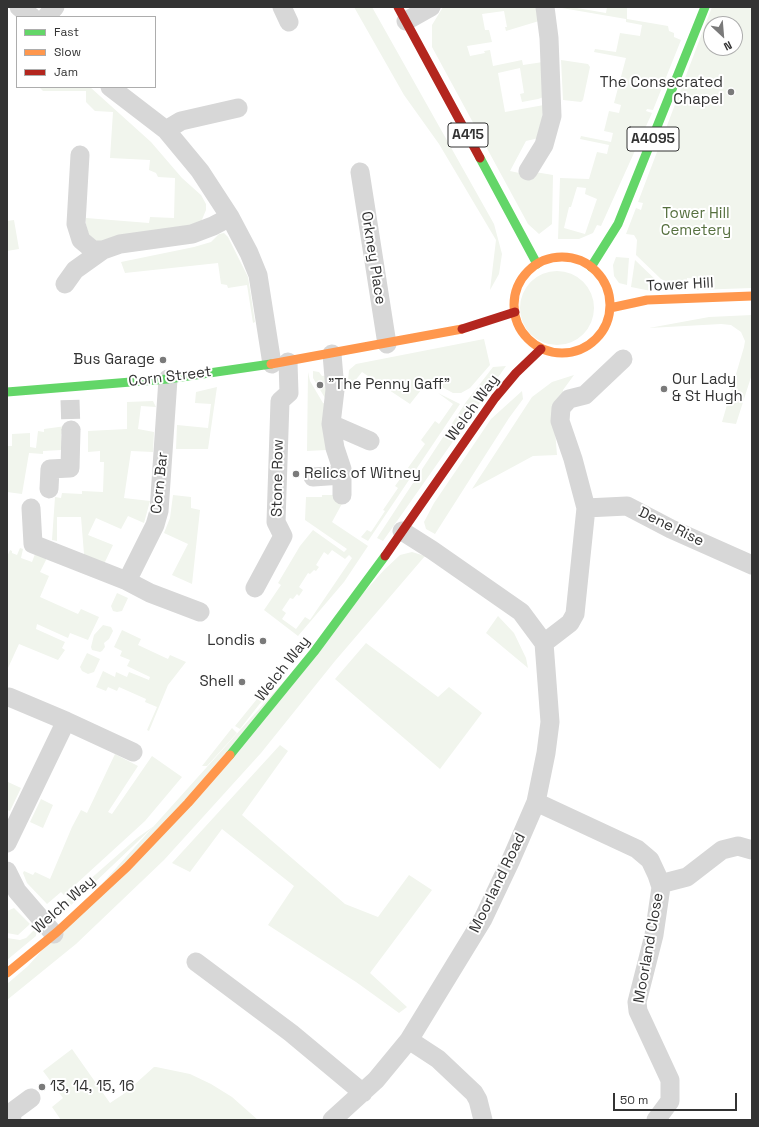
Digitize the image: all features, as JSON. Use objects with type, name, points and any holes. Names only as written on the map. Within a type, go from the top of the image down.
[{"type":"street","points":[[19,7],[31,16]]},
{"type":"street","points":[[47,16],[56,7]]},
{"type":"street","points":[[402,14],[431,7]]},
{"type":"street","points":[[528,171],[544,145],[552,116],[549,38],[545,7]]},
{"type":"street","name":"A4095","points":[[591,266],[602,252],[618,224],[682,68],[705,7]]},
{"type":"street","name":"A415","points":[[402,14],[537,264]]},
{"type":"street","points":[[111,88],[166,130],[200,171],[230,217],[246,247],[258,275],[280,363]]},
{"type":"street","points":[[166,130],[181,121],[238,108]]},
{"type":"street","points":[[80,155],[77,229],[84,244],[93,250],[103,250]]},
{"type":"street","name":"Orkney Place","points":[[360,172],[387,344]]},
{"type":"street","points":[[65,284],[75,270],[103,250],[120,244],[192,234],[213,226],[230,217]]},
{"type":"street","points":[[566,257],[582,261],[591,266],[606,283],[611,299],[610,316],[604,332],[592,344],[578,351],[563,354],[548,352],[534,345],[523,334],[516,321],[514,306],[516,290],[523,277],[537,264],[549,258],[566,257]]},
{"type":"street","name":"Tower Hill","points":[[610,308],[647,300],[752,296]]},
{"type":"street","name":"Corn Street","points":[[7,392],[69,394],[280,363],[455,331],[515,312]]},
{"type":"street","name":"Welch Way","points":[[7,973],[54,934],[146,847],[253,729],[314,652],[402,531],[495,398],[516,373],[542,349]]},
{"type":"street","points":[[332,354],[335,390],[331,424],[342,475],[342,495]]},
{"type":"street","points":[[402,531],[521,612],[544,643],[570,623],[575,614],[586,508],[573,459],[560,421],[561,408],[569,399],[585,395],[623,359]]},
{"type":"street","name":"Stone Row","points":[[255,588],[283,536],[276,522],[280,401],[289,392],[280,363]]},
{"type":"street","name":"Corn Bar","points":[[127,582],[155,525],[159,511],[168,379]]},
{"type":"street","points":[[331,424],[370,441]]},
{"type":"street","points":[[48,489],[50,469],[70,468],[71,430]]},
{"type":"street","points":[[313,477],[342,475]]},
{"type":"street","name":"Dene Rise","points":[[586,508],[627,506],[671,529],[752,565]]},
{"type":"street","points":[[31,508],[33,544],[127,582],[150,593],[200,612]]},
{"type":"street","name":"Moorland Road","points":[[332,1120],[363,1093],[409,1040],[483,919],[510,862],[536,802],[546,753],[550,722],[544,643]]},
{"type":"street","points":[[9,697],[133,752]]},
{"type":"street","points":[[7,843],[66,721]]},
{"type":"street","name":"Moorland Close","points":[[536,802],[637,849],[650,860],[660,884],[661,888],[654,935],[637,1002],[641,1018],[670,1080],[670,1101],[656,1120]]},
{"type":"street","name":"Moorland Close","points":[[660,884],[687,876],[722,850],[738,846],[752,850]]},
{"type":"street","points":[[7,871],[17,891],[54,934]]},
{"type":"street","points":[[196,962],[291,1033],[363,1093]]},
{"type":"street","points":[[409,1040],[438,1059],[474,1093],[478,1100],[483,1120]]},
{"type":"street","points":[[12,1120],[8,1115],[31,1098]]},
{"type":"green space","points":[[354,7],[372,7],[494,224],[502,254],[499,274],[490,290],[496,240],[439,144],[404,95]]},
{"type":"green space","points":[[443,7],[537,7],[539,21],[506,31],[505,27],[507,27],[504,11],[482,14],[485,30],[489,30],[492,42],[467,46],[470,56],[485,53],[484,51],[490,50],[493,66],[522,60],[523,65],[543,62],[544,97],[538,99],[522,102],[520,94],[524,93],[520,68],[498,73],[505,112],[544,105],[539,138],[526,141],[510,171],[533,176],[535,172],[553,175],[552,224],[539,234],[528,224],[432,47],[432,25]]},
{"type":"green space","points":[[556,7],[571,7],[606,13],[607,7],[627,7],[627,19],[668,26],[669,31],[674,33],[674,37],[681,40],[653,110],[647,109],[646,111],[652,113],[601,226],[597,225],[593,233],[579,239],[558,239],[560,178],[589,179],[597,152],[607,154],[609,145],[580,139],[581,136],[611,142],[613,133],[604,131],[609,111],[619,113],[621,105],[614,103],[626,58],[594,52],[595,49],[616,52],[620,33],[640,36],[642,25],[626,22],[626,19]],"holes":[[[577,187],[586,188],[585,194],[597,199],[585,234],[564,228],[569,207],[571,207]]]},
{"type":"green space","name":"Tower Hill Cemetery","points":[[712,7],[752,7],[752,288],[695,290],[697,279],[687,278],[687,283],[667,282],[661,279],[636,255],[637,240],[634,235],[626,234],[636,208],[641,210],[643,203],[638,202],[703,31],[703,56],[743,56],[743,16],[709,16]]},
{"type":"green space","points":[[561,60],[588,64],[590,67],[583,100],[581,102],[563,100]]},
{"type":"green space","points":[[40,88],[91,88],[151,142],[182,178],[201,195],[206,204],[206,210],[201,222],[195,226],[98,242],[89,235],[86,225],[86,218],[149,223],[150,217],[174,218],[175,178],[158,177],[156,173],[149,170],[150,160],[110,158],[113,112],[95,111],[86,102],[86,91],[43,91]]},
{"type":"green space","points":[[14,220],[19,249],[7,251],[7,221]]},
{"type":"green space","points":[[224,233],[228,237],[248,277],[255,322],[253,323],[247,285],[228,288],[227,285],[221,284],[218,263],[125,273],[121,262],[194,247],[211,242],[219,234]]},
{"type":"green space","points":[[616,257],[629,258],[627,285],[619,283],[614,276],[613,265]]},
{"type":"green space","points":[[635,260],[657,281],[665,285],[686,287],[686,290],[651,291],[631,287]]},
{"type":"green space","points":[[550,271],[564,271],[578,277],[588,287],[594,301],[592,322],[588,329],[578,339],[564,345],[550,345],[536,339],[526,329],[520,315],[520,301],[526,287],[536,277]]},
{"type":"green space","points":[[752,315],[752,374],[736,424],[722,422],[744,347],[745,341],[741,332],[731,325],[721,324],[649,328],[709,317]]},
{"type":"green space","points":[[484,339],[490,365],[470,388],[461,393],[453,393],[429,380],[410,404],[362,372],[354,382],[348,381],[349,370],[356,364]]},
{"type":"green space","points":[[506,366],[383,541],[377,538],[466,402],[493,367]]},
{"type":"green space","points":[[313,371],[319,372],[322,376],[329,375],[325,398],[313,378]]},
{"type":"green space","points":[[308,372],[310,381],[323,403],[327,404],[327,450],[307,451]]},
{"type":"green space","points":[[574,375],[563,390],[563,396],[553,406],[557,455],[533,456],[472,489],[532,397],[552,382]]},
{"type":"green space","points":[[217,387],[208,449],[176,449],[177,425],[208,428],[211,404],[195,403],[196,392]]},
{"type":"green space","points":[[522,391],[523,399],[509,418],[435,534],[426,529],[424,522],[434,503],[491,419]]},
{"type":"green space","points":[[438,393],[460,404],[368,541],[361,537],[367,530],[371,532],[385,511],[383,510],[398,488],[395,486],[425,444],[421,440],[435,421],[439,424],[453,404]]},
{"type":"green space","points":[[153,401],[156,407],[141,406],[138,429],[154,432],[153,452],[131,451],[124,498],[150,501],[144,523],[128,516],[121,529],[96,518],[88,535],[113,545],[104,564],[85,556],[84,554],[81,517],[57,517],[57,541],[52,540],[55,497],[61,498],[62,493],[82,494],[82,491],[103,492],[104,462],[100,462],[100,451],[88,452],[88,431],[127,429],[127,402]]},
{"type":"green space","points":[[66,426],[61,435],[62,450],[43,451],[43,454],[29,453],[22,494],[7,492],[7,446],[12,446],[12,434],[30,433],[30,447],[36,448],[38,431],[44,432],[44,429]]},
{"type":"green space","points":[[173,495],[191,497],[191,508],[200,510],[192,584],[172,575],[188,544],[164,533],[170,518]]},
{"type":"green space","points":[[322,495],[335,495],[344,500],[332,522],[368,546],[344,582],[298,636],[264,610],[281,585],[278,583],[300,546],[313,530],[344,552],[347,549],[305,520],[306,497],[322,497]],"holes":[[[332,550],[345,559],[349,555],[352,558],[310,620],[305,617],[296,629],[282,619],[286,613],[282,610],[290,598],[293,599],[297,594],[299,596],[303,590],[299,587],[308,573],[310,574],[314,570],[316,571],[319,567],[316,565],[324,552],[328,555]]]},
{"type":"green space","points":[[20,548],[23,549],[21,558],[32,562],[35,554],[47,558],[40,572],[49,576],[40,597],[78,614],[81,609],[99,617],[88,640],[70,633],[68,638],[37,624],[36,629],[65,642],[62,648],[65,650],[58,660],[19,644],[8,668],[7,557],[10,550],[12,553],[17,555]]},
{"type":"green space","points":[[412,552],[425,556],[335,661],[261,753],[164,860],[76,944],[7,1000],[7,984],[28,966],[384,570],[400,555]]},
{"type":"green space","points":[[117,593],[128,598],[122,611],[117,612],[113,611],[111,606]]},
{"type":"green space","points":[[498,616],[514,633],[526,658],[528,668],[486,633]]},
{"type":"green space","points":[[103,625],[111,627],[113,631],[109,639],[104,643],[105,647],[102,651],[92,650],[91,647],[94,635]]},
{"type":"green space","points":[[122,630],[141,639],[138,645],[168,659],[170,655],[186,662],[168,685],[149,731],[147,730],[157,707],[145,702],[146,699],[119,687],[117,691],[108,687],[106,691],[96,687],[103,671],[115,677],[116,672],[127,677],[129,672],[149,680],[150,677],[127,666],[130,660],[120,656],[122,651],[114,647]]},
{"type":"green space","points":[[366,643],[438,697],[449,687],[482,713],[440,769],[335,679]]},
{"type":"green space","points":[[87,653],[100,659],[94,672],[88,674],[82,671],[80,667]]},
{"type":"green space","points":[[274,681],[276,683],[240,729],[235,726],[270,683]]},
{"type":"green space","points":[[232,728],[237,733],[207,766],[202,766]]},
{"type":"green space","points":[[280,745],[288,751],[242,815],[345,904],[378,917],[409,875],[432,890],[370,973],[407,1007],[399,1013],[356,982],[268,925],[294,886],[222,829],[190,872],[172,863]]},
{"type":"green space","points":[[115,754],[138,766],[108,812],[112,814],[152,756],[182,777],[145,821],[64,895],[61,892],[47,904],[27,883],[23,873],[24,871],[33,875],[35,872],[50,879],[72,827],[81,810],[87,813]]},
{"type":"green space","points":[[8,782],[21,788],[10,811],[7,810]]},
{"type":"green space","points":[[41,799],[53,805],[43,828],[30,822]]},
{"type":"green space","points":[[154,826],[70,906],[62,911],[55,910],[137,838]]},
{"type":"green space","points":[[14,908],[30,924],[18,935],[7,933],[7,911]]},
{"type":"green space","points":[[37,927],[36,936],[7,960],[7,938],[20,940],[26,938]]},
{"type":"green space","points":[[72,1049],[110,1103],[125,1093],[154,1067],[156,1067],[190,1074],[211,1084],[232,1097],[258,1120],[61,1120],[52,1107],[63,1098],[43,1071]]},
{"type":"tunnel","points":[[70,400],[71,430]]},
{"type":"traffic: fast","points":[[591,267],[618,224],[705,7]]},
{"type":"traffic: fast","points":[[480,158],[537,264]]},
{"type":"traffic: fast","points":[[7,392],[168,379],[271,364]]},
{"type":"traffic: fast","points":[[230,755],[314,652],[385,556]]},
{"type":"traffic: slow","points":[[562,257],[581,260],[596,271],[607,286],[610,305],[607,324],[596,339],[581,350],[562,353],[543,350],[528,339],[517,324],[514,305],[517,286],[528,271],[543,260],[562,257]]},
{"type":"traffic: slow","points":[[610,308],[647,300],[752,296]]},
{"type":"traffic: slow","points":[[271,364],[462,329]]},
{"type":"traffic: slow","points":[[7,973],[57,932],[127,867],[188,803],[230,755]]},
{"type":"traffic: jam","points":[[398,7],[480,158]]},
{"type":"traffic: jam","points":[[462,329],[515,312]]},
{"type":"traffic: jam","points":[[385,556],[495,398],[516,373],[541,349]]},
{"type":"place","name":"The Consecrated Chapel","points":[[731,92]]},
{"type":"place","name":"Bus Garage","points":[[163,360]]},
{"type":"place","name":"\"The Penny Gaff\"","points":[[320,385]]},
{"type":"place","name":"Our Lady & St Hugh","points":[[664,389]]},
{"type":"place","name":"Relics of Witney","points":[[296,474]]},
{"type":"place","name":"Londis","points":[[263,641]]},
{"type":"place","name":"Shell","points":[[242,682]]},
{"type":"place","name":"13, 14, 15, 16","points":[[42,1087]]}]
